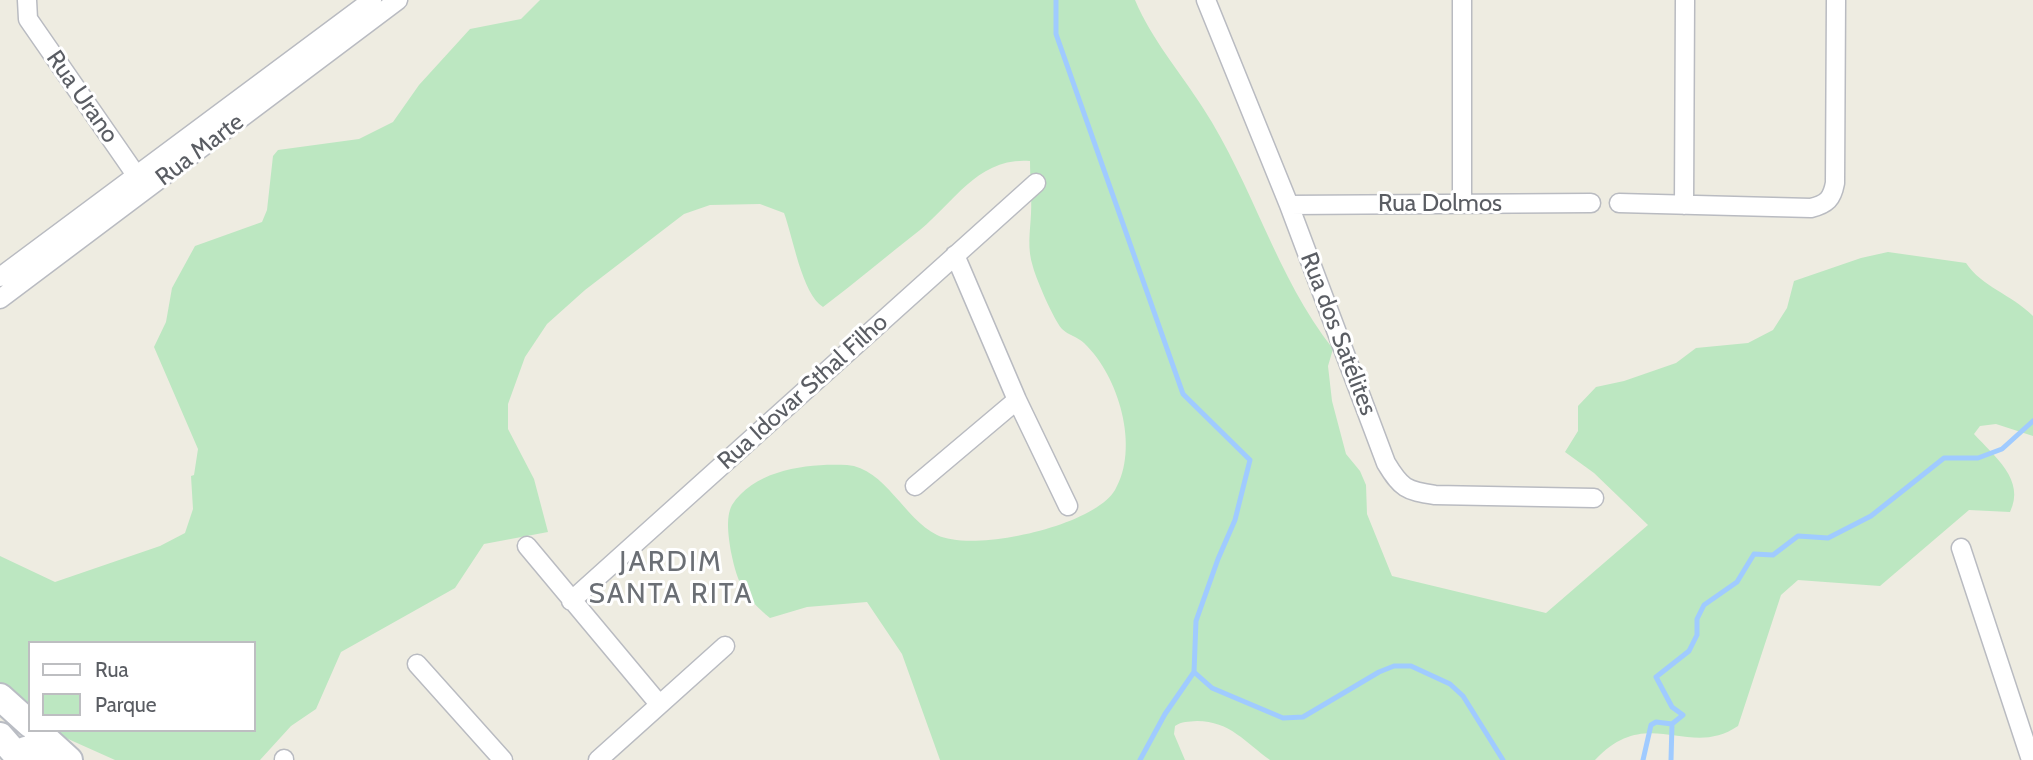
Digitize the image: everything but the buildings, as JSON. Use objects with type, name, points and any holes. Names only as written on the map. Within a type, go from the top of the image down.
[{"type":"main road","points":[[0,697],[28,722]]},
{"type":"main road","points":[[38,732],[69,760]]},
{"type":"main road","points":[[0,736],[18,759],[25,750],[37,747],[54,760]]},
{"type":"street","name":"Rua Urano","points":[[27,0],[28,19],[142,183]]},
{"type":"street","name":"Rua Marte","points":[[0,299],[372,0]]},
{"type":"street","name":"Rua Marte","points":[[354,14],[398,0]]},
{"type":"street","name":"Rua dos Satélites","points":[[1206,0],[1289,205],[1386,463],[1398,482],[1412,492],[1435,495],[1594,498]]},
{"type":"street","points":[[1462,0],[1462,204]]},
{"type":"street","points":[[1684,205],[1685,0]]},
{"type":"street","points":[[1619,204],[1811,208],[1825,204],[1833,195],[1836,0]]},
{"type":"street","name":"Rua Marte","points":[[0,278],[142,183]]},
{"type":"street","name":"Rua Idovar Sthal Filho","points":[[571,601],[1036,183]]},
{"type":"street","name":"Rua Dolmos","points":[[1289,205],[1591,203]]},
{"type":"street","points":[[955,255],[1017,400],[1068,506]]},
{"type":"street","points":[[915,486],[1017,400]]},
{"type":"street","points":[[527,546],[659,704]]},
{"type":"street","points":[[1961,548],[2031,760]]},
{"type":"street","points":[[598,760],[725,646]]},
{"type":"street","points":[[417,664],[503,760]]},
{"type":"green space","points":[[540,0],[1135,0],[1158,42],[1221,137],[1280,261],[1313,321],[1333,349],[1328,366],[1332,401],[1346,454],[1360,471],[1366,485],[1367,514],[1392,576],[1546,613],[1648,525],[1594,473],[1565,452],[1578,431],[1578,406],[1596,387],[1624,381],[1676,363],[1696,348],[1748,343],[1773,330],[1787,308],[1794,281],[1861,258],[1888,252],[1966,263],[1988,285],[2033,316],[2033,436],[1996,424],[1980,426],[1974,434],[2006,469],[2014,489],[2014,500],[2010,512],[1969,510],[1880,586],[1798,580],[1781,595],[1738,726],[1720,735],[1702,738],[1650,733],[1633,735],[1614,744],[1595,760],[1270,760],[1228,729],[1197,721],[1183,722],[1175,726],[1174,734],[1185,760],[940,760],[902,654],[867,602],[807,607],[770,618],[754,604],[740,582],[731,552],[729,516],[732,505],[754,483],[784,471],[816,465],[847,465],[860,468],[883,484],[925,528],[954,540],[1004,538],[1059,525],[1084,515],[1103,503],[1115,490],[1126,454],[1122,413],[1116,393],[1096,357],[1082,341],[1062,329],[1054,317],[1031,260],[1030,161],[1012,162],[982,173],[920,230],[823,307],[809,290],[804,278],[784,213],[760,204],[710,205],[684,214],[585,290],[547,324],[525,357],[508,404],[508,429],[534,479],[548,532],[484,544],[455,588],[341,652],[316,709],[291,726],[260,760],[115,760],[52,732],[256,732],[256,641],[28,641],[28,718],[0,699],[0,556],[55,582],[160,546],[185,533],[193,509],[191,476],[194,475],[198,449],[154,347],[166,322],[172,288],[195,246],[262,222],[267,210],[273,156],[278,150],[359,139],[393,122],[419,85],[470,29],[521,19]]},
{"type":"waterway","points":[[1056,0],[1056,34],[1183,394],[1250,460],[1235,520],[1196,621],[1194,672],[1165,714],[1140,760]]},
{"type":"waterway","points":[[1643,760],[1651,725],[1656,722],[1672,724],[1683,715],[1672,707],[1656,677],[1689,651],[1697,635],[1697,619],[1704,605],[1737,582],[1754,554],[1773,555],[1798,536],[1828,538],[1871,516],[1944,458],[1978,458],[2002,449],[2033,421]]},
{"type":"waterway","points":[[1194,672],[1212,688],[1283,718],[1303,717],[1379,672],[1394,666],[1411,666],[1450,684],[1463,696],[1503,760]]},
{"type":"waterway","points":[[1671,760],[1672,724]]},
{"type":"district","name":"JARDIM SANTA RITA","points":[[671,579]]}]
